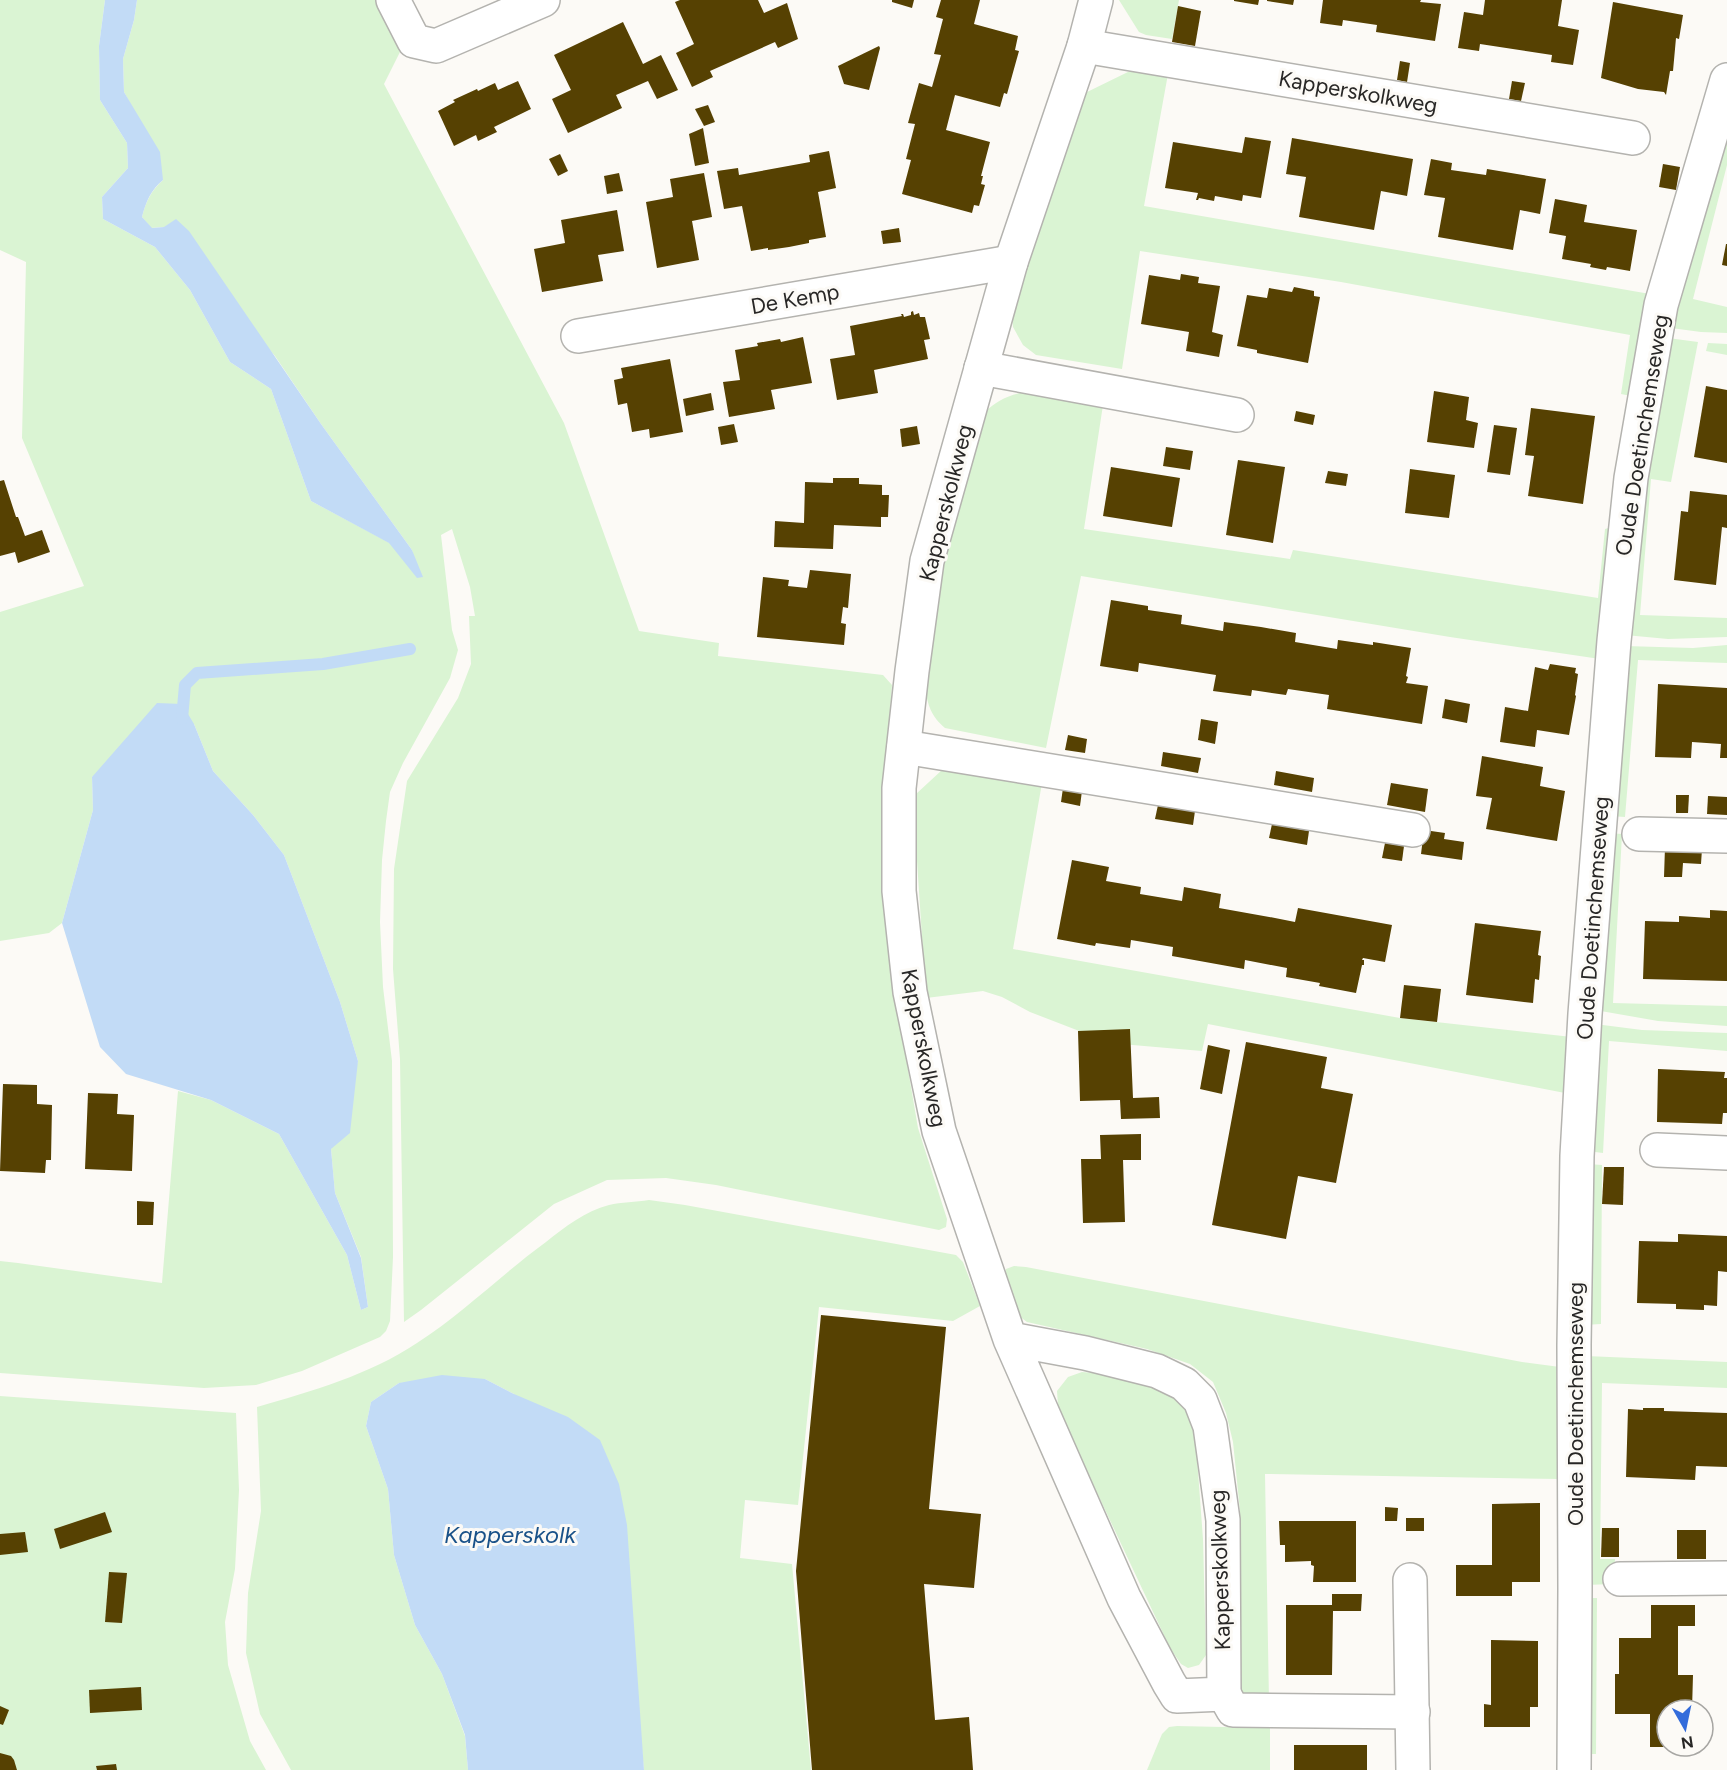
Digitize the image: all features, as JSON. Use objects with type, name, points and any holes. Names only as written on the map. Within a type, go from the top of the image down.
[{"type":"street","points":[[393,0],[414,41],[436,46],[543,0]]},
{"type":"street","name":"Kapperskolkweg","points":[[1010,1339],[1085,1353],[1156,1371],[1184,1384],[1200,1400],[1210,1425],[1223,1520],[1224,1694],[1178,1696],[1169,1683],[1124,1598],[1010,1339],[939,1131],[910,992],[899,891],[899,788],[927,561],[1011,262],[1084,46],[1096,0]]},
{"type":"street","name":"Kapperskolkweg","points":[[1084,46],[1633,138]]},
{"type":"street","name":"Oude Doetinchemseweg","points":[[1574,1770],[1574,1345],[1577,1156],[1585,1014],[1614,641],[1631,478],[1661,305],[1727,80]]},
{"type":"street","name":"De Kemp","points":[[578,336],[1011,262]]},
{"type":"street","points":[[981,368],[1238,415]]},
{"type":"street","points":[[904,747],[1413,831]]},
{"type":"street","points":[[1639,834],[1727,836]]},
{"type":"street","points":[[1657,1150],[1727,1153]]},
{"type":"street","points":[[1620,1579],[1727,1578]]},
{"type":"street","points":[[1410,1580],[1413,1770]]},
{"type":"street","points":[[1224,1694],[1233,1710],[1413,1712]]},
{"type":"green space","points":[[0,0],[105,0],[99,46],[100,100],[127,143],[128,168],[102,197],[103,219],[155,247],[190,290],[230,362],[271,389],[311,501],[390,543],[418,578],[412,550],[275,356],[164,227],[151,228],[142,217],[155,188],[163,180],[136,114],[124,92],[123,59],[137,0],[375,0],[400,52],[384,84],[564,423],[639,631],[719,643],[718,656],[883,675],[892,685],[887,754],[898,1011],[918,1128],[947,1219],[946,1227],[939,1230],[716,1185],[666,1178],[607,1180],[554,1204],[404,1322],[400,1059],[393,969],[394,869],[407,781],[458,698],[471,664],[469,616],[475,616],[470,587],[452,529],[441,535],[452,630],[458,650],[450,678],[403,763],[390,792],[382,860],[380,922],[383,987],[392,1061],[393,1257],[390,1321],[386,1331],[380,1337],[302,1371],[256,1385],[204,1388],[0,1373],[0,1261],[162,1283],[178,1091],[211,1100],[279,1134],[347,1255],[361,1310],[368,1307],[361,1257],[335,1193],[331,1149],[358,1061],[340,1002],[284,855],[253,815],[213,771],[194,724],[92,777],[93,810],[62,923],[49,933],[0,941],[0,612],[84,586],[22,438],[26,262],[0,250]]},
{"type":"green space","points":[[1119,0],[1179,0],[1172,39],[1139,32]]},
{"type":"green space","points":[[1132,70],[1168,74],[1144,206],[1650,294],[1631,396],[1621,394],[1630,335],[1341,282],[1140,251],[1122,369],[1036,355],[1023,345],[1013,327],[1012,317],[1074,104],[1083,94]]},
{"type":"green space","points":[[1723,139],[1727,140],[1727,165],[1693,299],[1727,307],[1727,333],[1671,328]]},
{"type":"green space","points":[[1668,338],[1698,342],[1671,482],[1651,479],[1640,615],[1727,618],[1727,637],[1668,639],[1625,635],[1641,492]]},
{"type":"green space","points":[[1708,343],[1727,344],[1727,355],[1706,351]]},
{"type":"green space","points":[[1026,392],[1103,405],[1084,529],[1290,559],[1293,550],[1598,598],[1605,529],[1612,527],[1600,659],[1450,637],[1081,576],[1046,748],[945,728],[931,710],[925,688],[946,552],[985,412],[1014,394]]},
{"type":"green space","points":[[1727,645],[1727,663],[1638,660],[1625,817],[1610,816],[1625,646],[1693,648]]},
{"type":"green space","points":[[952,768],[1042,783],[1013,949],[1400,1018],[1572,1037],[1570,1094],[1208,1024],[1202,1051],[1121,1044],[1087,1034],[983,991],[926,998],[913,800],[916,794],[942,770]]},
{"type":"green space","points":[[1608,833],[1622,834],[1613,1003],[1727,1006],[1727,1026],[1658,1021],[1595,1010]]},
{"type":"green space","points":[[1595,1024],[1642,1030],[1727,1033],[1727,1051],[1609,1041],[1603,1153],[1587,1151]]},
{"type":"green space","points":[[1588,1164],[1602,1165],[1601,1324],[1584,1325]]},
{"type":"green space","points":[[649,1200],[956,1255],[963,1262],[980,1306],[953,1321],[819,1307],[798,1505],[745,1500],[740,1558],[792,1564],[811,1770],[644,1770],[642,1750],[514,1394],[485,1379],[399,1383],[371,1402],[366,1426],[388,1489],[394,1555],[415,1625],[442,1674],[465,1736],[468,1770],[291,1770],[260,1714],[246,1653],[248,1593],[261,1511],[257,1407],[340,1381],[399,1354],[450,1319],[576,1220],[609,1205]]},
{"type":"green space","points":[[1014,1266],[1522,1362],[1560,1367],[1564,1770],[1557,1770],[1559,1479],[1265,1474],[1269,1701],[1246,1699],[1239,1689],[1237,1676],[1240,1511],[1233,1442],[1226,1413],[1213,1382],[1190,1364],[1147,1349],[1027,1322],[1015,1313],[1003,1279],[1006,1269]]},
{"type":"green space","points":[[1586,1356],[1727,1362],[1727,1388],[1602,1383],[1600,1559],[1615,1559],[1614,1584],[1585,1585]]},
{"type":"green space","points":[[1082,1372],[1107,1374],[1146,1383],[1170,1394],[1182,1405],[1195,1431],[1203,1539],[1206,1655],[1199,1665],[1188,1668],[1181,1664],[1170,1648],[1058,1406],[1057,1391],[1068,1377]]},
{"type":"green space","points":[[0,1396],[236,1413],[239,1490],[235,1569],[225,1622],[228,1665],[250,1741],[266,1770],[0,1770]]},
{"type":"green space","points":[[1591,1598],[1597,1598],[1596,1754],[1585,1754]]},
{"type":"green space","points":[[1169,1727],[1270,1728],[1270,1770],[1147,1770],[1162,1734]]},
{"type":"water","points":[[105,0],[137,0],[123,59],[124,92],[160,152],[163,180],[150,196],[142,217],[152,228],[164,227],[176,219],[189,231],[321,424],[412,550],[423,577],[417,578],[389,543],[311,501],[271,389],[230,362],[190,290],[155,247],[103,219],[102,197],[128,168],[127,143],[100,100],[99,46]]},
{"type":"water","points":[[157,703],[182,704],[194,724],[213,771],[253,815],[284,855],[340,1002],[358,1061],[350,1133],[331,1149],[335,1193],[361,1258],[368,1307],[361,1310],[347,1255],[279,1134],[211,1100],[126,1074],[100,1047],[62,923],[93,810],[92,777]]},
{"type":"water","name":"Kapperskolk","points":[[442,1375],[485,1379],[568,1417],[600,1440],[619,1484],[627,1525],[644,1770],[468,1770],[465,1735],[442,1674],[415,1625],[394,1555],[388,1489],[366,1426],[371,1402],[399,1383]]},
{"type":"building","points":[[680,0],[758,0],[764,13],[787,3],[798,39],[778,48],[775,42],[710,71],[713,77],[692,87],[676,53],[694,44],[675,2]]},
{"type":"building","points":[[892,0],[914,0],[912,8],[892,2]]},
{"type":"building","points":[[941,0],[980,0],[974,24],[1018,36],[1015,50],[1019,51],[1007,94],[1004,93],[1000,107],[955,95],[946,130],[990,142],[981,176],[983,176],[981,184],[985,185],[979,206],[974,205],[972,213],[902,194],[911,160],[906,159],[915,124],[908,123],[919,83],[932,87],[941,55],[934,54],[943,19],[936,17]]},
{"type":"building","points":[[1234,0],[1259,0],[1258,5]]},
{"type":"building","points":[[1267,0],[1294,0],[1293,5]]},
{"type":"building","points":[[1323,0],[1421,0],[1420,2],[1441,4],[1435,41],[1376,32],[1377,25],[1343,20],[1342,26],[1320,23]]},
{"type":"building","points":[[1485,0],[1562,0],[1558,26],[1579,30],[1573,65],[1551,62],[1552,55],[1480,44],[1479,51],[1458,48],[1464,12],[1483,15]]},
{"type":"building","points":[[1613,2],[1683,15],[1679,39],[1676,38],[1673,71],[1670,71],[1666,95],[1664,92],[1638,89],[1601,78]]},
{"type":"building","points":[[1178,6],[1201,11],[1195,46],[1172,42]]},
{"type":"building","points":[[623,22],[643,64],[661,55],[678,90],[657,99],[648,81],[616,95],[622,108],[568,133],[552,99],[571,90],[554,55]]},
{"type":"building","points":[[879,46],[869,90],[844,84],[838,66]]},
{"type":"building","points":[[1400,61],[1410,63],[1407,82],[1397,80]]},
{"type":"building","points":[[518,81],[531,109],[494,127],[497,132],[478,141],[476,135],[454,146],[438,111],[455,102],[453,100],[477,89],[478,91],[495,83],[498,90]]},
{"type":"building","points":[[1512,81],[1525,83],[1521,101],[1509,99]]},
{"type":"building","points":[[708,105],[715,122],[704,126],[695,109]]},
{"type":"building","points":[[703,128],[709,163],[695,166],[689,134]]},
{"type":"building","points":[[1245,137],[1271,141],[1261,198],[1243,195],[1242,201],[1215,196],[1214,201],[1199,198],[1196,200],[1198,193],[1165,188],[1173,142],[1242,153]]},
{"type":"building","points":[[1292,138],[1413,159],[1407,196],[1381,191],[1374,230],[1299,217],[1306,177],[1286,174]]},
{"type":"building","points":[[829,151],[836,188],[818,192],[826,237],[789,247],[751,251],[742,206],[724,209],[717,171],[738,168],[739,175],[810,162],[809,155]]},
{"type":"building","points":[[560,154],[568,171],[558,176],[549,159]]},
{"type":"building","points":[[1431,159],[1452,163],[1451,170],[1486,175],[1487,169],[1546,179],[1540,214],[1520,210],[1513,250],[1438,237],[1445,198],[1424,195]]},
{"type":"building","points":[[1663,164],[1680,167],[1676,190],[1659,187]]},
{"type":"building","points":[[619,173],[623,191],[607,194],[604,176]]},
{"type":"building","points":[[704,173],[712,217],[692,221],[699,260],[657,268],[646,202],[673,197],[670,179]]},
{"type":"building","points":[[1555,199],[1587,205],[1584,222],[1637,230],[1630,271],[1607,267],[1606,270],[1590,267],[1591,264],[1562,259],[1566,236],[1549,233]]},
{"type":"building","points":[[617,210],[624,251],[598,255],[603,281],[542,292],[534,249],[565,243],[561,220]]},
{"type":"building","points":[[899,228],[901,242],[883,244],[881,231]]},
{"type":"building","points":[[1727,244],[1727,266],[1722,265]]},
{"type":"building","points":[[1181,274],[1199,277],[1198,283],[1220,286],[1212,332],[1223,335],[1219,357],[1186,351],[1189,332],[1141,324],[1149,275],[1180,280]]},
{"type":"building","points":[[1294,287],[1314,291],[1314,296],[1320,297],[1308,363],[1257,353],[1257,350],[1237,346],[1247,295],[1267,298],[1269,288],[1292,292]]},
{"type":"building","points":[[913,311],[914,315],[919,313],[920,317],[925,317],[930,339],[924,340],[928,359],[874,370],[878,393],[837,400],[830,359],[855,355],[850,326],[902,316],[901,314],[904,317],[911,315]]},
{"type":"building","points":[[803,337],[812,383],[771,390],[775,409],[729,417],[723,382],[740,380],[735,350],[758,346],[757,343],[780,339],[781,342]]},
{"type":"building","points":[[670,359],[683,432],[650,438],[649,429],[632,432],[627,403],[618,405],[614,380],[623,378],[621,368]]},
{"type":"building","points":[[1706,386],[1727,390],[1727,463],[1694,457]]},
{"type":"building","points":[[1434,391],[1469,397],[1466,420],[1478,423],[1474,448],[1427,442]]},
{"type":"building","points":[[711,393],[714,410],[686,416],[683,399]]},
{"type":"building","points":[[1531,408],[1595,416],[1583,504],[1528,496],[1534,456],[1525,455]]},
{"type":"building","points":[[1296,411],[1315,415],[1313,425],[1294,421]]},
{"type":"building","points":[[734,424],[738,442],[721,445],[718,427]]},
{"type":"building","points":[[1494,425],[1517,428],[1510,475],[1487,472]]},
{"type":"building","points":[[917,426],[920,444],[902,447],[900,429]]},
{"type":"building","points":[[1166,447],[1193,451],[1190,470],[1163,466]]},
{"type":"building","points":[[1238,460],[1285,467],[1273,543],[1226,535]]},
{"type":"building","points":[[1111,467],[1180,478],[1172,527],[1103,516]]},
{"type":"building","points":[[1410,469],[1455,475],[1449,518],[1405,513]]},
{"type":"building","points":[[1328,471],[1348,474],[1346,486],[1325,483]]},
{"type":"building","points":[[833,478],[859,478],[859,484],[882,485],[882,495],[889,495],[888,517],[881,517],[881,527],[834,525],[833,549],[774,547],[775,521],[804,523],[805,482],[833,483]]},
{"type":"building","points":[[4,480],[25,536],[42,530],[50,552],[18,563],[15,552],[0,556],[0,481]]},
{"type":"building","points":[[1690,491],[1727,495],[1727,528],[1722,527],[1716,585],[1674,580],[1681,511],[1688,512]]},
{"type":"building","points":[[810,570],[851,574],[848,608],[843,607],[841,623],[846,624],[844,645],[757,637],[763,577],[789,580],[788,586],[807,588]]},
{"type":"building","points":[[1111,600],[1148,606],[1148,610],[1182,615],[1181,624],[1223,631],[1224,622],[1296,633],[1295,642],[1337,649],[1338,640],[1373,645],[1373,642],[1411,648],[1406,683],[1428,686],[1422,724],[1327,709],[1329,695],[1288,689],[1286,695],[1252,690],[1251,696],[1213,691],[1216,675],[1139,663],[1138,672],[1100,666]]},
{"type":"building","points":[[1550,664],[1576,668],[1575,673],[1578,674],[1569,735],[1537,730],[1535,747],[1500,742],[1505,707],[1528,711],[1535,667],[1548,670]]},
{"type":"building","points":[[1658,684],[1727,688],[1727,758],[1720,758],[1721,744],[1692,742],[1691,758],[1655,757]]},
{"type":"building","points":[[1445,699],[1470,704],[1467,723],[1442,718]]},
{"type":"building","points":[[1201,719],[1218,722],[1215,744],[1198,740]]},
{"type":"building","points":[[1068,735],[1087,739],[1085,753],[1065,750]]},
{"type":"building","points":[[1163,752],[1201,758],[1198,773],[1161,766]]},
{"type":"building","points":[[1482,756],[1543,767],[1540,786],[1565,791],[1557,841],[1486,829],[1492,798],[1476,796]]},
{"type":"building","points":[[1276,771],[1314,778],[1312,792],[1274,785]]},
{"type":"building","points":[[1391,783],[1428,789],[1425,812],[1387,805]]},
{"type":"building","points":[[1063,788],[1082,791],[1080,806],[1061,802]]},
{"type":"building","points":[[1676,795],[1689,795],[1688,813],[1676,813]]},
{"type":"building","points":[[1708,796],[1727,797],[1727,815],[1707,814]]},
{"type":"building","points":[[1158,805],[1195,811],[1193,825],[1155,819]]},
{"type":"building","points":[[1272,824],[1309,831],[1307,845],[1269,838]]},
{"type":"building","points":[[1424,830],[1445,833],[1444,839],[1464,842],[1462,860],[1421,854]]},
{"type":"building","points":[[1385,843],[1404,846],[1402,861],[1382,858]]},
{"type":"building","points":[[1665,847],[1702,849],[1701,864],[1683,863],[1682,877],[1664,877]]},
{"type":"building","points":[[1072,860],[1109,867],[1106,881],[1141,887],[1140,894],[1182,901],[1184,887],[1221,894],[1219,908],[1295,922],[1298,908],[1392,925],[1385,962],[1363,958],[1364,965],[1362,965],[1356,993],[1286,977],[1287,968],[1245,960],[1244,969],[1172,956],[1173,947],[1131,940],[1130,948],[1096,943],[1095,946],[1057,939]]},
{"type":"building","points":[[1710,910],[1727,911],[1727,981],[1643,979],[1645,921],[1679,922],[1679,916],[1710,918]]},
{"type":"building","points":[[1475,923],[1541,931],[1538,955],[1541,956],[1539,980],[1535,979],[1533,1003],[1466,995]]},
{"type":"building","points":[[1404,985],[1441,989],[1437,1022],[1400,1018]]},
{"type":"building","points":[[1130,1029],[1133,1098],[1159,1097],[1160,1118],[1121,1119],[1120,1100],[1080,1101],[1078,1031]]},
{"type":"building","points":[[1246,1042],[1327,1057],[1321,1088],[1353,1094],[1336,1183],[1298,1176],[1286,1239],[1212,1225]]},
{"type":"building","points":[[1208,1045],[1230,1050],[1222,1094],[1200,1089]]},
{"type":"building","points":[[1658,1069],[1725,1072],[1727,1113],[1723,1113],[1722,1124],[1657,1122]]},
{"type":"building","points":[[3,1084],[37,1085],[37,1104],[52,1105],[51,1160],[46,1160],[45,1173],[0,1171]]},
{"type":"building","points":[[88,1093],[118,1094],[117,1114],[134,1115],[132,1171],[85,1169]]},
{"type":"building","points":[[1141,1134],[1141,1160],[1123,1160],[1125,1222],[1083,1223],[1081,1159],[1101,1159],[1100,1135]]},
{"type":"building","points":[[1604,1167],[1624,1167],[1623,1205],[1602,1204]]},
{"type":"building","points":[[137,1201],[154,1202],[153,1225],[137,1225]]},
{"type":"building","points":[[1678,1234],[1727,1236],[1727,1272],[1718,1271],[1717,1306],[1704,1305],[1704,1310],[1676,1309],[1676,1304],[1637,1303],[1639,1241],[1678,1242]]},
{"type":"building","points":[[821,1315],[946,1327],[929,1509],[981,1514],[974,1588],[924,1584],[935,1720],[969,1717],[973,1770],[812,1770],[796,1571]]},
{"type":"building","points":[[1643,1408],[1727,1413],[1727,1467],[1696,1466],[1695,1480],[1626,1477],[1628,1409],[1643,1410]]},
{"type":"building","points":[[1540,1503],[1540,1582],[1512,1582],[1512,1596],[1456,1596],[1456,1565],[1492,1565],[1492,1504]]},
{"type":"building","points":[[1385,1507],[1398,1508],[1397,1521],[1385,1521]]},
{"type":"building","points":[[105,1512],[112,1532],[60,1549],[54,1529]]},
{"type":"building","points":[[1406,1518],[1424,1518],[1424,1531],[1406,1531]]},
{"type":"building","points":[[1279,1521],[1356,1521],[1356,1582],[1313,1582],[1314,1566],[1311,1565],[1311,1561],[1285,1562],[1285,1545],[1280,1545]]},
{"type":"building","points":[[1602,1528],[1619,1528],[1619,1557],[1601,1557]]},
{"type":"building","points":[[1677,1530],[1706,1530],[1706,1559],[1677,1559]]},
{"type":"building","points":[[25,1532],[28,1552],[0,1555],[0,1534]]},
{"type":"building","points":[[109,1572],[127,1573],[122,1623],[105,1622]]},
{"type":"building","points":[[1332,1594],[1362,1594],[1361,1611],[1333,1611],[1332,1675],[1286,1675],[1286,1605],[1332,1605]]},
{"type":"building","points":[[1651,1605],[1695,1605],[1695,1626],[1678,1626],[1678,1675],[1693,1675],[1692,1698],[1655,1698],[1655,1747],[1650,1747],[1650,1714],[1615,1714],[1615,1674],[1619,1674],[1619,1638],[1651,1638]]},
{"type":"building","points":[[1491,1640],[1538,1641],[1538,1707],[1530,1707],[1530,1727],[1484,1727],[1484,1704],[1491,1705]]},
{"type":"building","points":[[141,1687],[142,1710],[90,1713],[89,1690]]},
{"type":"building","points":[[0,1706],[9,1710],[3,1725],[0,1724]]},
{"type":"building","points":[[1294,1745],[1367,1745],[1367,1770],[1294,1770]]},
{"type":"building","points":[[0,1753],[11,1756],[17,1770],[0,1770]]},
{"type":"building","points":[[116,1764],[117,1770],[97,1770],[96,1766]]},
{"type":"waterway","points":[[182,719],[185,685],[197,673],[323,664],[410,649]]}]
